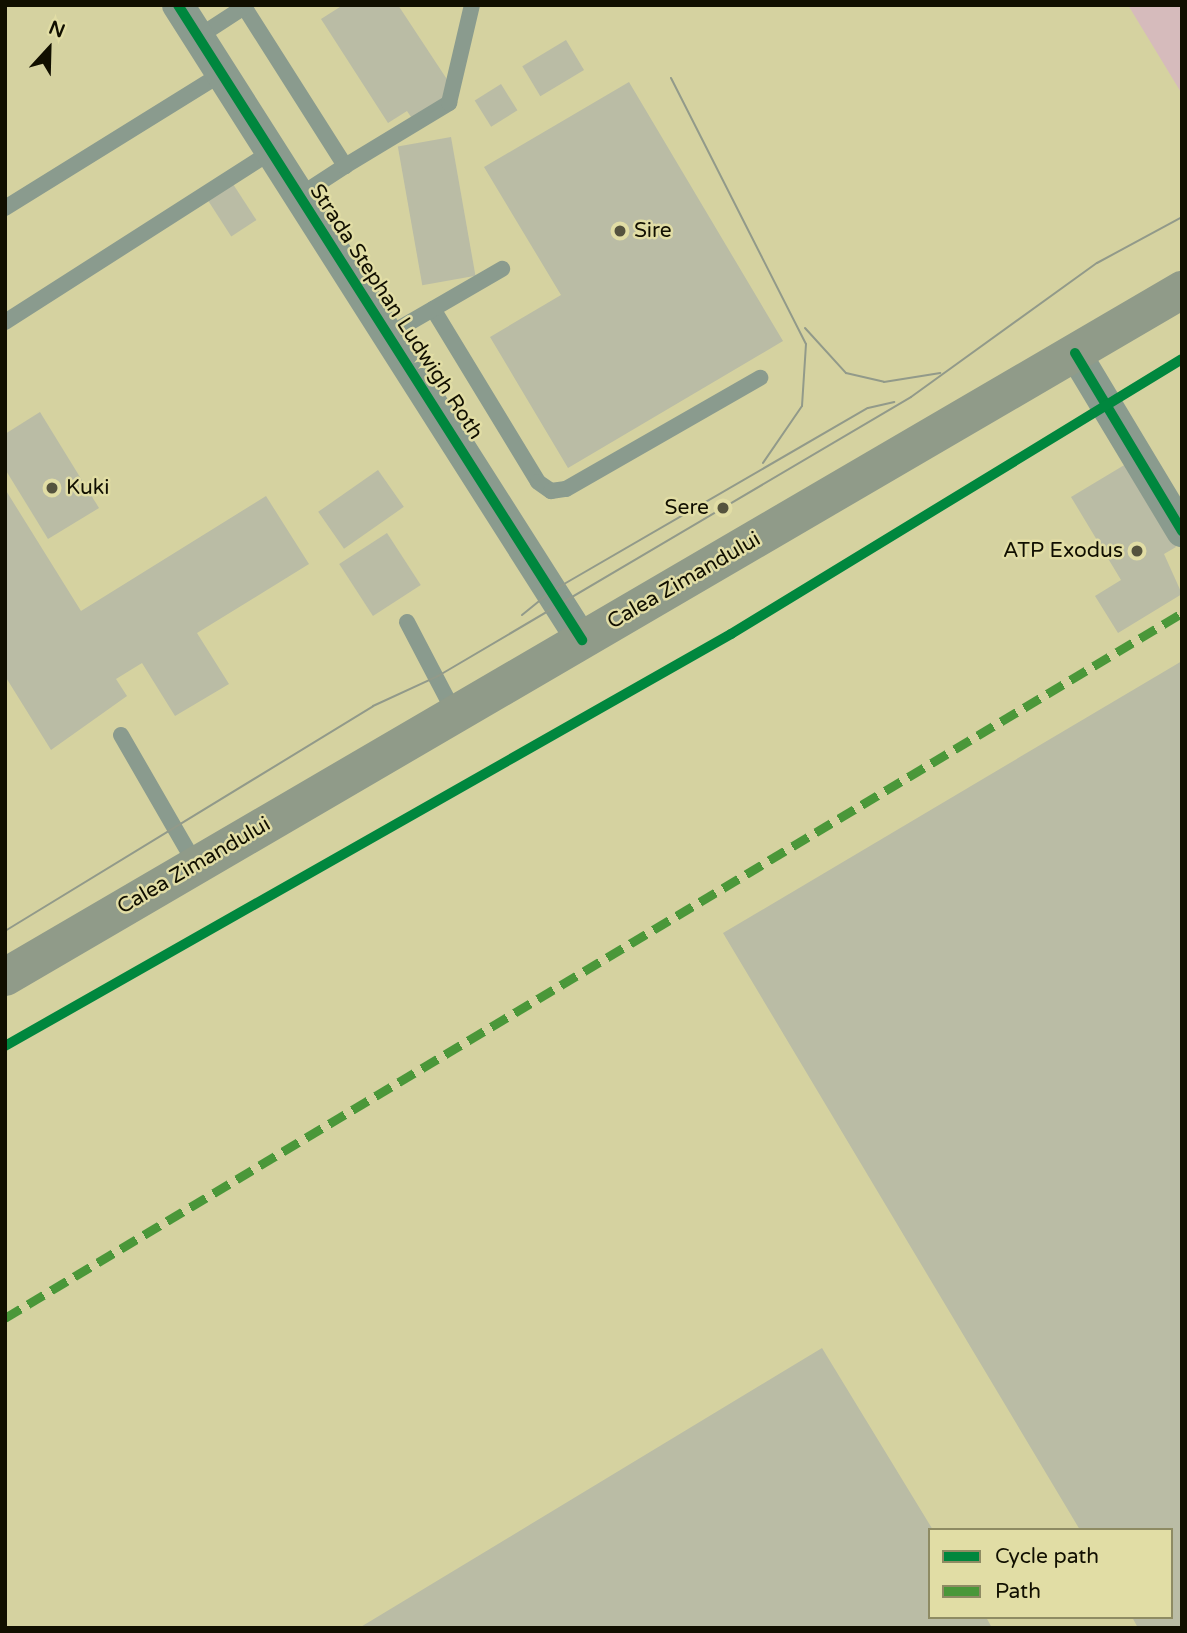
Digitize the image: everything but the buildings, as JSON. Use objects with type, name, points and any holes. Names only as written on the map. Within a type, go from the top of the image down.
[{"type":"main road","name":"Calea Zimandului","points":[[5,977],[1182,290]]},
{"type":"street","name":"Strada Stephan Ludwigh Roth","points":[[178,5],[582,640]]},
{"type":"street","points":[[1075,353],[1182,531]]},
{"type":"lane","points":[[299,196],[449,103],[472,5]]},
{"type":"lane","points":[[198,37],[244,6],[345,166]]},
{"type":"lane","points":[[5,208],[222,74]]},
{"type":"lane","points":[[5,322],[271,152]]},
{"type":"lane","points":[[388,335],[502,269]]},
{"type":"lane","points":[[433,309],[538,482],[551,491],[566,489],[760,378]]},
{"type":"lane","points":[[407,622],[456,713]]},
{"type":"lane","points":[[121,735],[196,865]]},
{"type":"shaded area","points":[[5,5],[1182,5],[1182,1628],[5,1628]]},
{"type":"shaded area","points":[[1128,5],[1182,5],[1182,94]]},
{"type":"tram line","points":[[671,78],[806,344],[802,406],[763,463]]},
{"type":"tram line","points":[[5,931],[373,706],[438,676],[911,397],[1097,263],[1182,217]]},
{"type":"tram line","points":[[805,328],[846,373],[884,382],[940,373]]},
{"type":"tram line","points":[[522,615],[552,591],[868,408],[894,402]]},
{"type":"marked path","points":[[5,1318],[1182,613]]},
{"type":"cycle path","points":[[178,5],[582,640]]},
{"type":"cycle path","points":[[1075,353],[1182,531]]},
{"type":"cycle path","points":[[5,1046],[731,634],[1182,359]]},
{"type":"place","name":"Sire","points":[[620,231]]},
{"type":"place","name":"Kuki","points":[[52,488]]},
{"type":"place","name":"Sere","points":[[723,508]]},
{"type":"place","name":"ATP Exodus","points":[[1137,551]]}]
